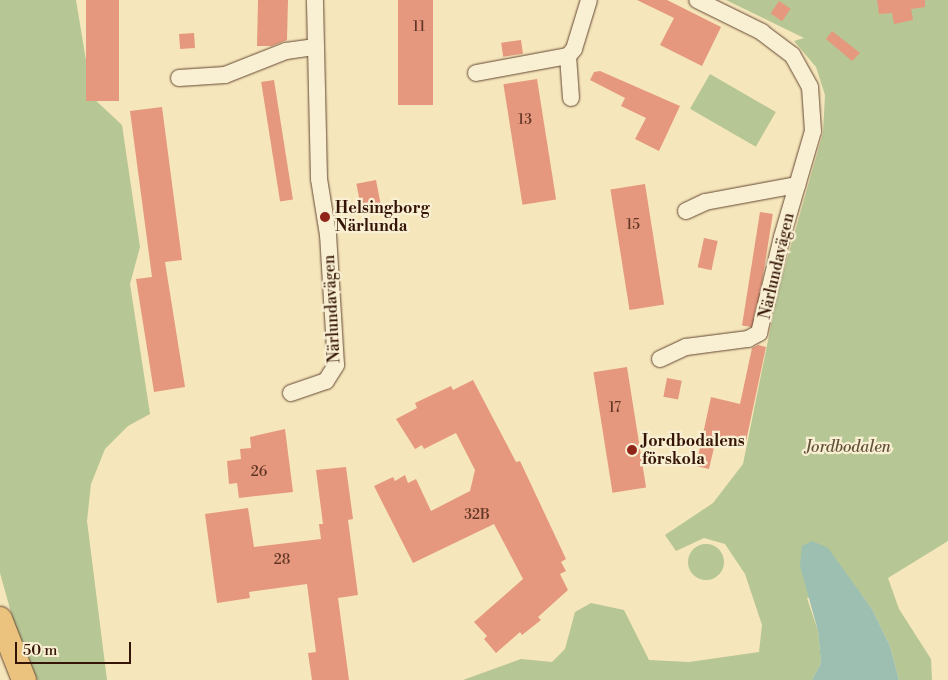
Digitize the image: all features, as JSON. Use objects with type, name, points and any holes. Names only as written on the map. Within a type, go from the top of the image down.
[{"type":"highway","points":[[0,619],[24,680]]},
{"type":"street","name":"Närlundavägen","points":[[291,393],[326,381],[335,371],[336,365],[329,245],[319,179],[314,47],[315,0]]},
{"type":"street","points":[[476,73],[568,56],[574,49],[589,0]]},
{"type":"street","name":"Närlundavägen","points":[[660,358],[686,347],[748,339],[759,333],[797,185],[811,142],[813,121],[810,87],[800,64],[778,42],[697,0]]},
{"type":"street","points":[[180,78],[225,75],[286,51],[314,47]]},
{"type":"street","points":[[568,56],[571,98]]},
{"type":"street","name":"Närlundavägen","points":[[686,211],[706,202],[797,185]]},
{"type":"green space","points":[[0,0],[76,0],[92,97],[122,125],[140,247],[130,284],[150,414],[128,426],[105,449],[91,484],[87,521],[107,680],[37,680],[14,623],[0,573]]},
{"type":"green space","name":"Jordbodalen","points":[[726,0],[948,0],[948,541],[888,578],[899,609],[931,659],[932,680],[899,680],[890,646],[872,609],[861,594],[807,598],[818,631],[821,663],[812,680],[463,680],[521,659],[552,662],[565,649],[575,612],[591,603],[624,610],[649,660],[689,662],[759,652],[762,625],[745,574],[725,544],[704,538],[676,551],[665,535],[713,503],[743,464],[778,291],[823,133],[825,95],[816,67],[794,41],[804,38]]},
{"type":"green space","points":[[710,74],[776,112],[756,147],[690,109]]},
{"type":"green space","points":[[706,544],[713,545],[719,549],[723,555],[723,569],[719,575],[713,579],[706,580],[699,579],[693,575],[689,569],[688,562],[689,555],[693,549],[699,545]]},
{"type":"shaded area","points":[[812,541],[828,548],[872,609],[890,646],[899,680],[812,680],[821,663],[818,631],[800,566],[802,546]]},
{"type":"building","points":[[86,0],[119,0],[119,101],[86,101]]},
{"type":"building","points":[[258,0],[288,0],[287,40],[272,46],[257,46]]},
{"type":"building","points":[[398,0],[433,0],[433,105],[398,105]]},
{"type":"building","points":[[637,0],[667,0],[721,27],[702,66],[660,45],[674,18]]},
{"type":"building","points":[[877,0],[925,0],[925,7],[911,9],[913,20],[894,24],[892,13],[879,14]]},
{"type":"building","points":[[779,1],[791,9],[782,21],[771,13]]},
{"type":"building","points":[[832,31],[860,53],[852,61],[826,39]]},
{"type":"building","points":[[194,33],[195,48],[180,49],[179,34]]},
{"type":"building","points":[[521,40],[523,54],[503,57],[501,43]]},
{"type":"building","points":[[600,71],[680,106],[659,151],[635,139],[646,118],[621,106],[625,98],[590,80],[594,72]]},
{"type":"building","points":[[537,79],[556,199],[523,205],[503,84]]},
{"type":"building","points":[[274,80],[293,200],[280,202],[261,82]]},
{"type":"building","points":[[162,107],[182,260],[165,262],[185,387],[154,392],[136,279],[152,277],[130,111]]},
{"type":"building","points":[[376,180],[381,206],[361,209],[356,184]]},
{"type":"building","points":[[645,184],[664,304],[630,310],[610,189]]},
{"type":"building","points":[[760,212],[773,214],[755,328],[742,326]]},
{"type":"building","points":[[704,238],[718,241],[711,270],[698,267]]},
{"type":"building","points":[[758,345],[766,347],[745,446],[716,439],[709,469],[696,466],[711,397],[740,404],[752,348]]},
{"type":"building","points":[[627,367],[646,487],[613,493],[593,372]]},
{"type":"building","points":[[667,378],[682,381],[678,400],[663,397]]},
{"type":"building","points":[[473,380],[516,462],[520,461],[566,559],[561,562],[566,571],[560,574],[568,590],[538,617],[541,620],[522,635],[520,632],[496,653],[484,639],[487,636],[474,622],[523,579],[494,524],[413,563],[374,486],[393,477],[395,481],[405,475],[408,483],[416,479],[431,511],[470,491],[475,470],[456,433],[424,449],[422,445],[415,449],[396,419],[417,408],[415,403],[451,386],[453,390]]},
{"type":"building","points":[[285,429],[293,492],[239,498],[237,483],[229,484],[227,461],[241,459],[240,449],[251,448],[250,437]]},
{"type":"building","points":[[346,467],[353,519],[348,520],[358,595],[338,598],[349,680],[312,680],[308,653],[316,652],[307,584],[249,592],[250,598],[217,603],[205,514],[248,508],[254,547],[321,539],[319,524],[323,524],[316,470]]},
{"type":"place","name":"Helsingborg Närlunda","points":[[325,217]]},
{"type":"place","name":"Jordbodalens förskola","points":[[632,450]]}]
